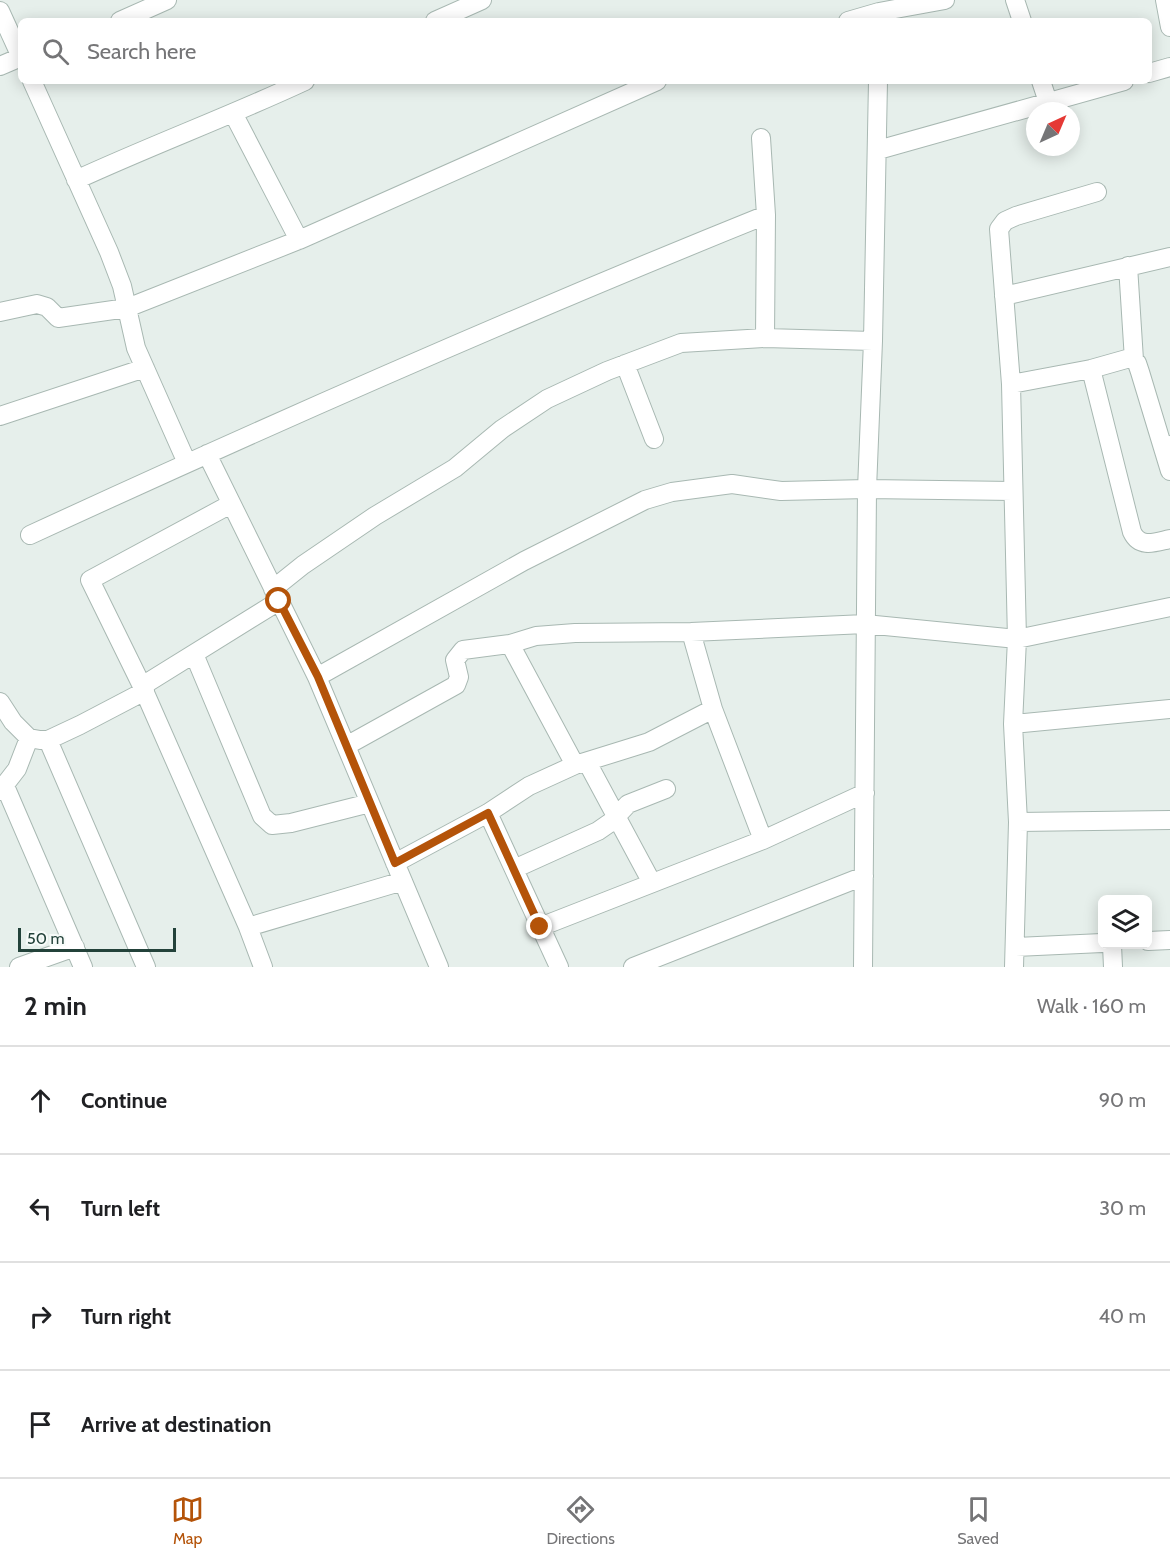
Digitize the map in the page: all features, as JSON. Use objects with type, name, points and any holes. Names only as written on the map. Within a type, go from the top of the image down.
[{"type":"street","points":[[127,18],[167,0]]},
{"type":"street","points":[[442,18],[482,0]]},
{"type":"street","points":[[879,16],[945,0]]},
{"type":"street","points":[[1016,0],[1021,18]]},
{"type":"street","points":[[1165,0],[1170,27]]},
{"type":"street","points":[[0,11],[18,50]]},
{"type":"street","points":[[0,66],[18,58]]},
{"type":"street","points":[[1152,72],[1170,67]]},
{"type":"street","points":[[33,84],[109,252],[122,286],[135,348],[187,463]]},
{"type":"street","points":[[76,180],[146,147],[298,84]]},
{"type":"street","points":[[0,312],[37,304],[47,307],[58,318],[127,308],[299,240],[650,84]]},
{"type":"street","points":[[863,967],[867,489],[873,341],[878,84]]},
{"type":"street","points":[[1042,84],[1048,102],[1113,84]]},
{"type":"street","points":[[878,150],[1026,108]]},
{"type":"street","points":[[233,112],[299,240]]},
{"type":"street","points":[[761,138],[766,215],[765,338]]},
{"type":"street","points":[[1014,967],[1018,822],[1013,724],[1017,639],[1011,384],[999,229],[1001,224],[1016,216],[1097,192]]},
{"type":"street","points":[[30,535],[475,336],[766,215]]},
{"type":"street","points":[[1004,296],[1170,257]]},
{"type":"street","points":[[1128,266],[1134,360],[1167,447],[1170,471]]},
{"type":"street","points":[[0,702],[12,722],[29,738],[48,740],[80,725],[144,689],[276,595],[303,565],[375,516],[455,468],[502,429],[547,399],[624,364],[681,343],[765,338],[873,341]]},
{"type":"street","points":[[1011,384],[1091,369],[1121,359],[1134,360]]},
{"type":"street","points":[[624,364],[654,439]]},
{"type":"street","points":[[0,416],[145,369]]},
{"type":"street","points":[[1091,369],[1132,532],[1135,538],[1143,543],[1149,544],[1170,539]]},
{"type":"street","points":[[207,454],[318,677],[439,967]]},
{"type":"street","points":[[318,677],[524,561],[645,500],[672,492],[732,484],[781,491],[867,489],[1013,491]]},
{"type":"street","points":[[231,504],[90,580],[144,689],[248,927],[263,967]]},
{"type":"street","points":[[346,746],[456,685],[459,677],[455,660],[463,650],[510,644],[536,636],[865,624],[1017,639],[1170,606]]},
{"type":"street","points":[[691,632],[713,709],[763,840]]},
{"type":"street","points":[[510,644],[616,817],[652,883]]},
{"type":"street","points":[[194,654],[262,816],[272,825],[291,824],[370,803]]},
{"type":"street","points":[[395,863],[488,813],[529,786],[581,763],[649,742],[713,709]]},
{"type":"street","points":[[1013,724],[1170,709]]},
{"type":"street","points":[[29,738],[17,768],[3,788],[83,967]]},
{"type":"street","points":[[48,740],[146,967]]},
{"type":"street","points":[[514,869],[598,831],[628,804],[666,789]]},
{"type":"street","points":[[540,927],[763,840],[865,793]]},
{"type":"street","points":[[488,813],[559,967]]},
{"type":"street","points":[[1018,822],[1170,820]]},
{"type":"street","points":[[633,967],[864,876]]},
{"type":"street","points":[[248,927],[403,881]]},
{"type":"street","points":[[1152,941],[1170,940]]},
{"type":"street","points":[[1015,947],[1098,943]]},
{"type":"street","points":[[19,967],[75,947]]},
{"type":"street","points":[[1112,949],[1113,967]]},
{"type":"route","points":[[279,601],[318,677],[395,863],[488,813],[540,927]]}]
